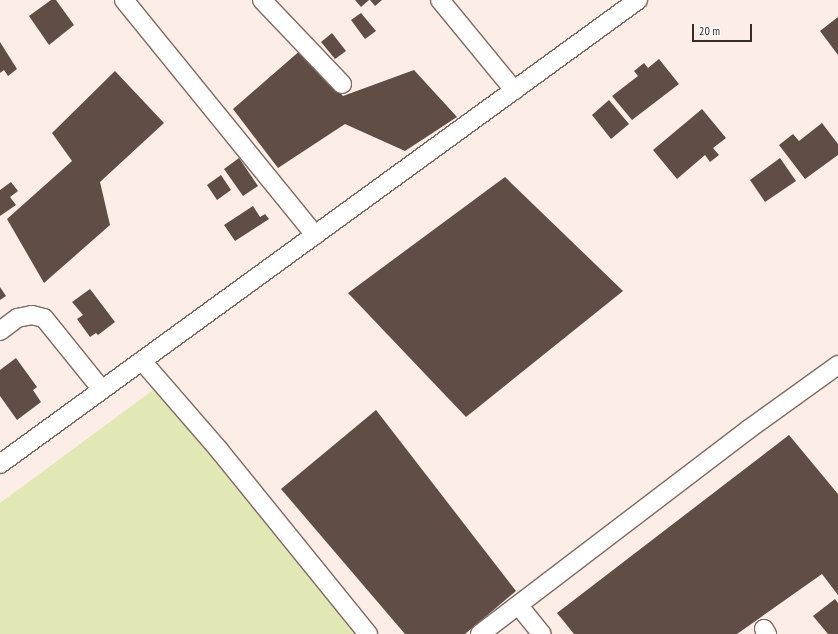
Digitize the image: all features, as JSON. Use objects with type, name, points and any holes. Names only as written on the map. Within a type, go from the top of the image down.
[{"type":"street","points":[[124,0],[315,235]]},
{"type":"street","points":[[262,0],[342,84]]},
{"type":"street","points":[[440,0],[514,90]]},
{"type":"street","points":[[0,464],[514,90],[629,2]]},
{"type":"street","points":[[0,331],[17,318],[32,315],[44,318],[102,390]]},
{"type":"street","points":[[142,361],[219,450],[368,634]]},
{"type":"street","points":[[480,634],[519,606],[749,429],[838,365]]},
{"type":"street","points":[[519,606],[542,634]]},
{"type":"green space","points":[[160,385],[368,634],[0,634],[0,503]]},
{"type":"building","points":[[51,0],[56,0],[74,25],[49,45],[29,16]]},
{"type":"building","points":[[355,0],[369,0],[361,7]]},
{"type":"building","points":[[370,0],[382,0],[375,6]]},
{"type":"building","points":[[361,13],[376,31],[365,39],[351,20]]},
{"type":"building","points":[[838,17],[838,55],[820,31]]},
{"type":"building","points":[[332,33],[346,51],[335,59],[321,42]]},
{"type":"building","points":[[0,42],[17,69],[8,76],[4,70],[0,73]]},
{"type":"building","points":[[302,49],[343,96],[414,70],[457,117],[405,151],[345,124],[278,168],[233,109]]},
{"type":"building","points":[[659,59],[679,84],[632,120],[612,96],[638,76],[634,71],[644,63],[648,68]]},
{"type":"building","points":[[115,71],[164,123],[100,182],[110,225],[44,283],[7,219],[72,161],[52,133]]},
{"type":"building","points":[[609,100],[629,124],[611,139],[592,115]]},
{"type":"building","points":[[702,109],[726,138],[713,148],[719,155],[710,162],[705,155],[677,179],[653,150]]},
{"type":"building","points":[[822,123],[838,144],[838,155],[805,179],[779,145],[793,134],[799,141]]},
{"type":"building","points":[[239,158],[258,186],[243,196],[224,169]]},
{"type":"building","points":[[780,158],[796,181],[765,202],[750,180]]},
{"type":"building","points":[[221,175],[231,190],[217,200],[207,185]]},
{"type":"building","points":[[505,177],[623,291],[466,417],[348,293]]},
{"type":"building","points":[[11,182],[18,191],[10,197],[16,205],[0,216],[0,190]]},
{"type":"building","points":[[253,206],[260,217],[265,214],[269,219],[235,241],[224,225]]},
{"type":"building","points":[[0,287],[6,296],[0,300]]},
{"type":"building","points":[[90,289],[115,322],[98,335],[96,333],[90,337],[77,319],[83,315],[72,302]]},
{"type":"building","points":[[16,358],[37,387],[33,390],[41,402],[17,420],[0,396],[0,370]]},
{"type":"building","points":[[376,410],[516,591],[465,634],[405,634],[281,489]]},
{"type":"building","points":[[789,435],[838,494],[838,595],[822,574],[737,634],[574,634],[557,613]]},
{"type":"building","points":[[835,599],[838,603],[838,634],[828,634],[813,616]]}]
